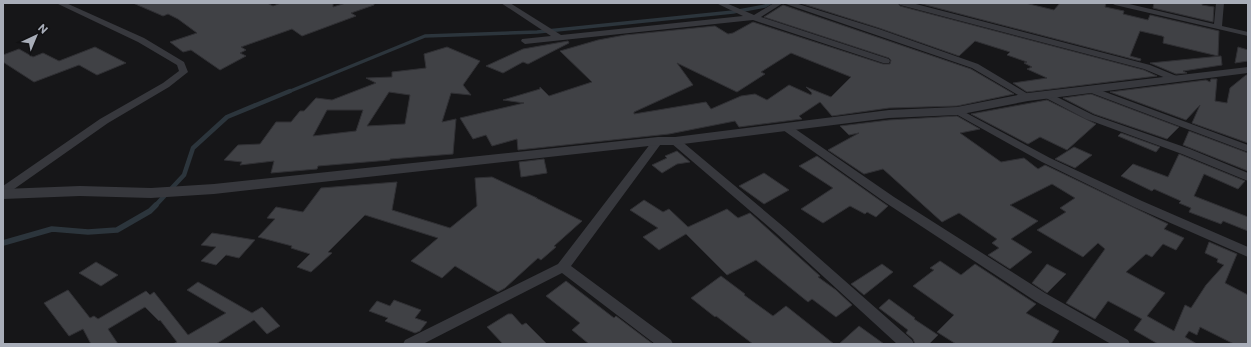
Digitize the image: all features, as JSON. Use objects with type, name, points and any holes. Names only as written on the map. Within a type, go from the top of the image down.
[{"type":"street","points":[[3,191],[104,122],[166,85],[184,72],[181,64],[141,40],[60,3]]},
{"type":"street","points":[[505,3],[557,35]]},
{"type":"street","points":[[720,3],[751,16],[886,61]]},
{"type":"street","points":[[525,41],[557,35],[751,16],[779,3]]},
{"type":"street","points":[[787,3],[876,31],[975,66],[1028,97]]},
{"type":"street","points":[[902,3],[1147,67],[1176,78]]},
{"type":"street","points":[[1115,3],[1248,34]]},
{"type":"street","points":[[1218,26],[1220,3]]},
{"type":"street","points":[[3,194],[80,191],[151,193],[214,189],[658,141],[676,141],[889,114],[957,111],[1028,97],[1248,70]]},
{"type":"street","points":[[1089,89],[1248,149]]},
{"type":"street","points":[[1047,95],[1065,106],[1089,117],[1209,160],[1248,177]]},
{"type":"street","points":[[957,111],[1046,160],[1138,204],[1248,252]]},
{"type":"street","points":[[787,128],[890,200],[1040,297],[1123,344]]},
{"type":"street","points":[[419,342],[563,267],[658,141]]},
{"type":"street","points":[[676,141],[781,231],[907,344]]},
{"type":"street","points":[[563,267],[666,344]]},
{"type":"building","points":[[133,3],[267,3],[273,6],[281,3],[333,3],[333,7],[346,3],[374,3],[374,5],[351,13],[356,16],[302,36],[292,29],[241,47],[246,50],[240,53],[246,56],[220,70],[191,50],[183,52],[170,42],[197,33],[178,19],[168,14],[163,16]]},
{"type":"building","points":[[800,3],[898,3],[900,6],[1144,70],[1157,76],[1027,92],[1013,83],[1047,78],[1027,69],[1032,67],[1024,63],[1027,62],[1007,55],[1010,52],[975,41],[959,56],[879,28]]},
{"type":"building","points":[[918,3],[1025,3],[1054,10],[1060,3],[1106,3],[1105,7],[1124,11],[1123,14],[1148,20],[1150,15],[1219,31],[1218,56],[1163,43],[1164,37],[1140,31],[1130,56],[1141,59],[1140,61]]},
{"type":"building","points":[[1154,3],[1202,3],[1202,5],[1214,7],[1213,22],[1153,8]]},
{"type":"building","points":[[783,5],[971,69],[1014,94],[957,106],[889,108],[832,116],[820,102],[799,116],[802,119],[739,127],[735,121],[669,134],[518,150],[517,139],[492,146],[486,135],[473,139],[460,118],[524,103],[503,100],[540,89],[540,87],[549,96],[592,82],[560,51],[598,40],[625,35],[715,26],[728,34],[733,33],[753,22],[883,64],[890,64],[891,60],[889,58],[764,17]],"holes":[[[791,53],[851,77],[831,97],[806,87],[812,93],[811,95],[789,85],[767,100],[755,94],[741,96],[711,109],[706,102],[634,114],[634,112],[693,85],[677,63],[737,92],[765,74],[761,72]]]},
{"type":"building","points":[[568,41],[569,43],[528,64],[523,62],[503,73],[486,66],[523,49]]},
{"type":"building","points":[[95,47],[126,63],[97,75],[79,65],[34,82],[3,62],[3,55],[19,49],[33,57],[43,53],[59,61]]},
{"type":"building","points":[[447,47],[480,61],[463,85],[471,95],[451,93],[442,122],[456,119],[453,154],[318,166],[317,169],[271,173],[274,161],[240,165],[242,162],[224,160],[238,145],[260,144],[276,122],[291,122],[300,111],[304,111],[316,98],[332,100],[376,83],[366,78],[392,77],[392,72],[426,68],[424,54]],"holes":[[[389,92],[410,95],[405,124],[367,126]],[[327,110],[363,110],[356,131],[313,136]]]},
{"type":"building","points":[[1238,47],[1248,50],[1248,61],[1235,63]]},
{"type":"building","points":[[1221,56],[1222,65],[1183,71],[1187,73],[1176,74],[1150,63]]},
{"type":"building","points":[[1248,75],[1248,143],[1192,123],[1200,105],[1186,120],[1110,92],[1206,80],[1210,82],[1211,79],[1217,79],[1215,101],[1227,103],[1230,88]]},
{"type":"building","points":[[1091,94],[1179,127],[1167,139],[1094,114],[1063,98]]},
{"type":"building","points":[[1047,100],[1096,124],[1067,150],[1040,137],[1028,144],[971,114]]},
{"type":"building","points":[[957,116],[980,129],[960,133],[1001,162],[1024,158],[1038,169],[1045,165],[1168,224],[1164,229],[1184,238],[1176,250],[1163,244],[1152,257],[1146,254],[1126,272],[1165,293],[1147,316],[1174,331],[1185,305],[1191,308],[1206,285],[1224,265],[1217,262],[1218,259],[1205,253],[1209,242],[1237,254],[1225,283],[1248,295],[1248,344],[1234,344],[1200,327],[1197,335],[1189,331],[1185,337],[1197,344],[1158,344],[1134,330],[1142,319],[1108,301],[1095,319],[1066,303],[1105,249],[1098,243],[1083,257],[1037,230],[1066,212],[1060,208],[1075,198],[1052,184],[1010,205],[1038,221],[1011,239],[1032,252],[1010,269],[988,255],[999,248],[992,243],[997,239],[959,213],[942,222],[883,169],[864,174],[828,150],[859,133],[849,135],[840,126],[889,120]]},
{"type":"building","points":[[1189,131],[1248,153],[1248,171],[1183,145]]},
{"type":"building","points":[[1121,133],[1160,147],[1156,152],[1118,136]]},
{"type":"building","points":[[1074,147],[1092,155],[1075,168],[1055,159]]},
{"type":"building","points":[[677,151],[690,162],[677,164],[662,173],[652,165],[667,158],[665,156]]},
{"type":"building","points":[[1179,154],[1245,181],[1238,189],[1204,174],[1194,196],[1248,217],[1248,231],[1223,221],[1221,224],[1189,212],[1191,208],[1179,203],[1181,201],[1154,189],[1152,191],[1121,176],[1133,164],[1168,177]]},
{"type":"building","points":[[817,156],[888,206],[876,217],[867,212],[865,214],[850,206],[823,223],[801,209],[833,188],[799,166]]},
{"type":"building","points":[[544,159],[547,173],[521,177],[519,162]]},
{"type":"building","points":[[764,173],[789,190],[764,204],[739,186]]},
{"type":"building","points":[[492,177],[582,221],[541,260],[538,258],[505,288],[498,292],[455,266],[442,278],[411,261],[438,238],[365,215],[328,252],[332,253],[311,272],[297,267],[310,254],[291,248],[292,246],[258,237],[275,219],[267,218],[276,207],[303,212],[321,188],[397,182],[392,210],[450,228],[477,206],[475,178]]},
{"type":"building","points":[[644,200],[663,212],[669,209],[688,227],[727,209],[738,218],[750,213],[820,276],[818,277],[836,290],[852,305],[836,317],[812,299],[808,302],[756,260],[727,275],[686,234],[659,250],[643,237],[658,228],[630,210]]},
{"type":"building","points":[[212,233],[255,240],[239,258],[226,255],[216,265],[201,261],[216,247],[201,245]]},
{"type":"building","points":[[940,261],[961,275],[975,264],[1036,304],[1026,313],[1059,331],[1051,344],[956,344],[937,332],[954,315],[913,286],[934,270],[930,268]]},
{"type":"building","points":[[96,262],[118,275],[101,286],[79,273]]},
{"type":"building","points":[[882,264],[893,272],[864,295],[851,284]]},
{"type":"building","points":[[1047,264],[1066,274],[1047,293],[1032,283]]},
{"type":"building","points":[[721,276],[773,316],[786,306],[834,344],[753,344],[691,298]]},
{"type":"building","points":[[566,281],[614,318],[616,316],[653,344],[589,344],[572,330],[580,323],[546,296]]},
{"type":"building","points":[[198,282],[252,313],[262,307],[280,326],[267,334],[254,320],[216,344],[173,344],[177,342],[160,320],[159,321],[145,307],[108,329],[118,344],[91,344],[83,329],[69,336],[44,303],[68,290],[90,318],[94,316],[98,319],[146,291],[150,295],[154,292],[188,335],[226,313],[187,290]]},
{"type":"building","points":[[889,299],[915,318],[914,319],[938,335],[929,344],[915,344],[913,339],[906,333],[908,330],[879,308]]},
{"type":"building","points":[[394,300],[421,310],[415,318],[427,322],[420,331],[415,333],[385,321],[388,318],[369,311],[377,301],[390,306]]},
{"type":"building","points":[[508,314],[512,314],[522,325],[526,323],[547,344],[503,344],[487,327]]},
{"type":"building","points":[[859,326],[884,344],[839,344]]},
{"type":"waterway","points":[[288,92],[425,36],[537,32],[733,12],[765,6],[770,3]]},
{"type":"waterway","points":[[155,206],[184,175],[193,148],[227,117],[290,91]]},
{"type":"waterway","points":[[3,243],[52,229],[88,232],[117,230],[150,211],[155,206]]}]
